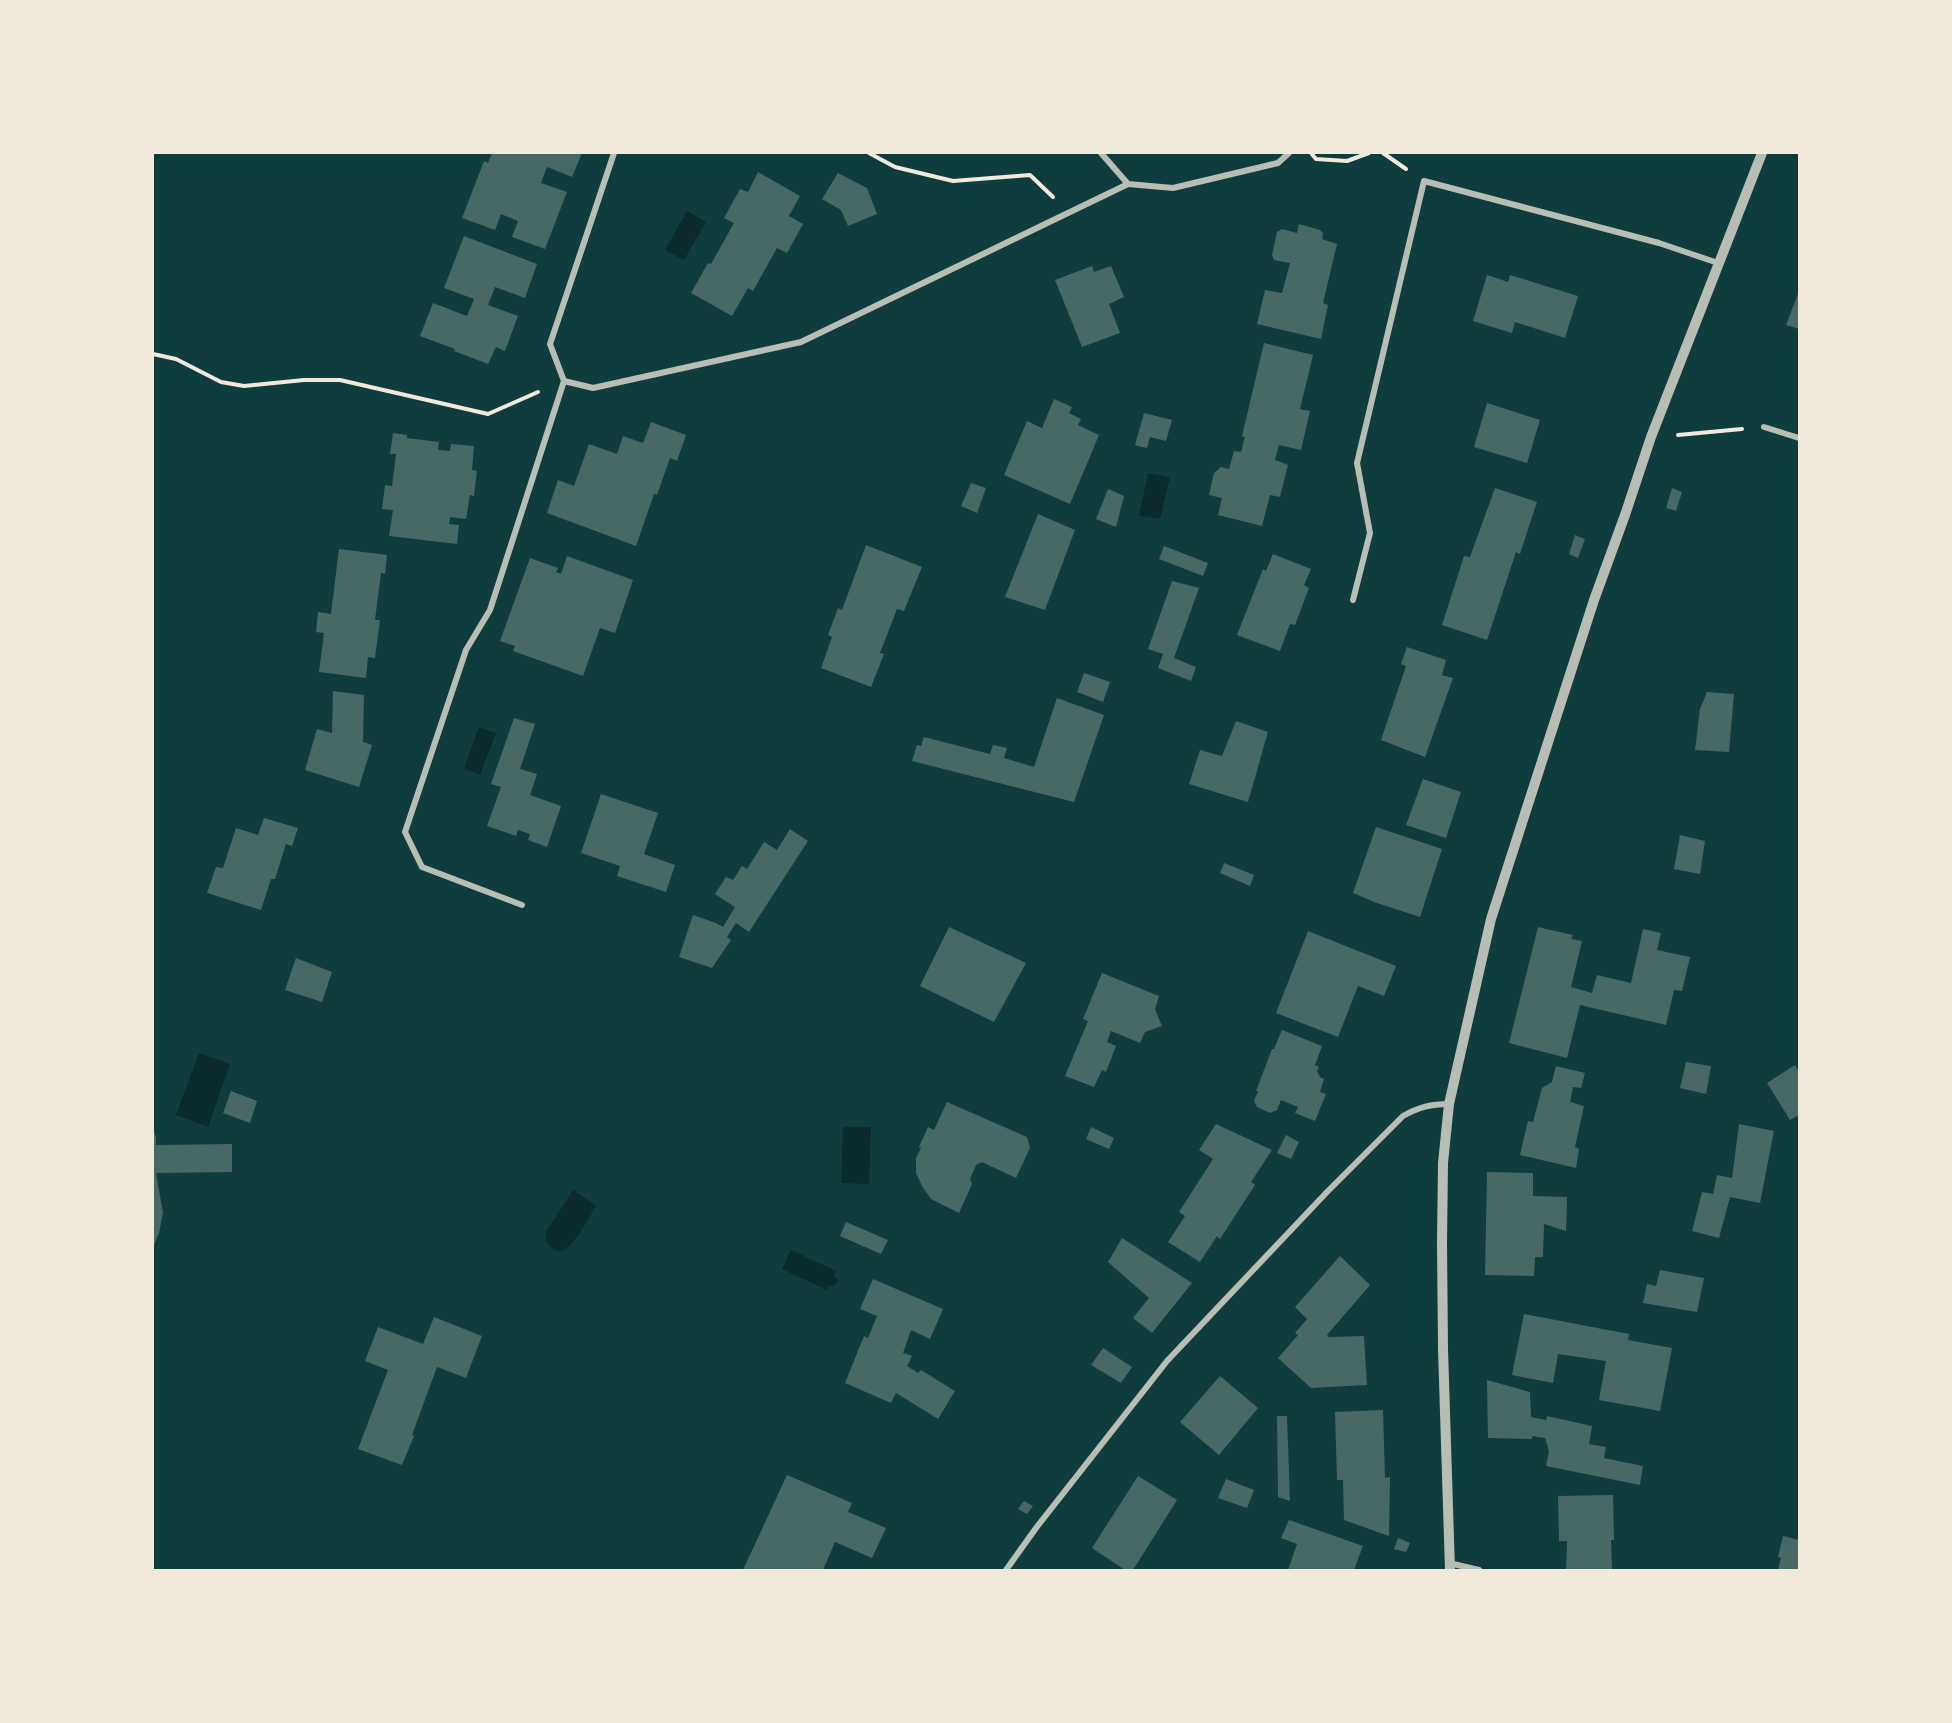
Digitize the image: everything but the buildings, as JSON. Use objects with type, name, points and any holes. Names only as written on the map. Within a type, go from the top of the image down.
[{"type":"street","points":[[522,905],[422,867],[405,832],[466,651],[490,610],[564,381],[550,344],[614,153]]},
{"type":"street","points":[[1101,153],[1128,184]]},
{"type":"street","points":[[564,381],[593,388],[801,342],[1128,184],[1173,188],[1278,163],[1290,153]]},
{"type":"street","points":[[1479,1570],[1449,1566],[1442,1243],[1443,1163],[1449,1104],[1491,918],[1594,600],[1651,437],[1762,153]]},
{"type":"street","points":[[1353,600],[1370,533],[1357,463],[1424,181],[1659,243],[1718,263]]},
{"type":"street","points":[[1764,428],[1799,438]]},
{"type":"street","points":[[1006,1570],[1036,1528],[1167,1361],[1327,1192],[1403,1116],[1417,1108],[1431,1104],[1449,1104]]},
{"type":"path","points":[[869,153],[895,167],[953,181],[1030,175],[1069,212]]},
{"type":"path","points":[[1311,153],[1316,159],[1347,161],[1369,153]]},
{"type":"path","points":[[1383,153],[1424,181]]},
{"type":"path","points":[[153,354],[176,359],[221,382],[244,386],[304,380],[340,380],[488,414],[564,381]]},
{"type":"path","points":[[1651,437],[1764,428]]},
{"type":"water","points":[[687,211],[706,222],[684,260],[665,250]]},
{"type":"water","points":[[1148,473],[1170,477],[1160,519],[1139,516]]},
{"type":"water","points":[[479,727],[496,733],[480,775],[464,768]]},
{"type":"water","points":[[199,1053],[230,1064],[208,1127],[176,1115]]},
{"type":"water","points":[[843,1127],[871,1127],[869,1184],[841,1183]]},
{"type":"water","points":[[573,1190],[596,1206],[570,1245],[561,1251],[556,1251],[545,1241],[546,1232]]},
{"type":"water","points":[[791,1250],[836,1271],[833,1276],[838,1280],[837,1283],[829,1285],[827,1290],[782,1269]]}]
